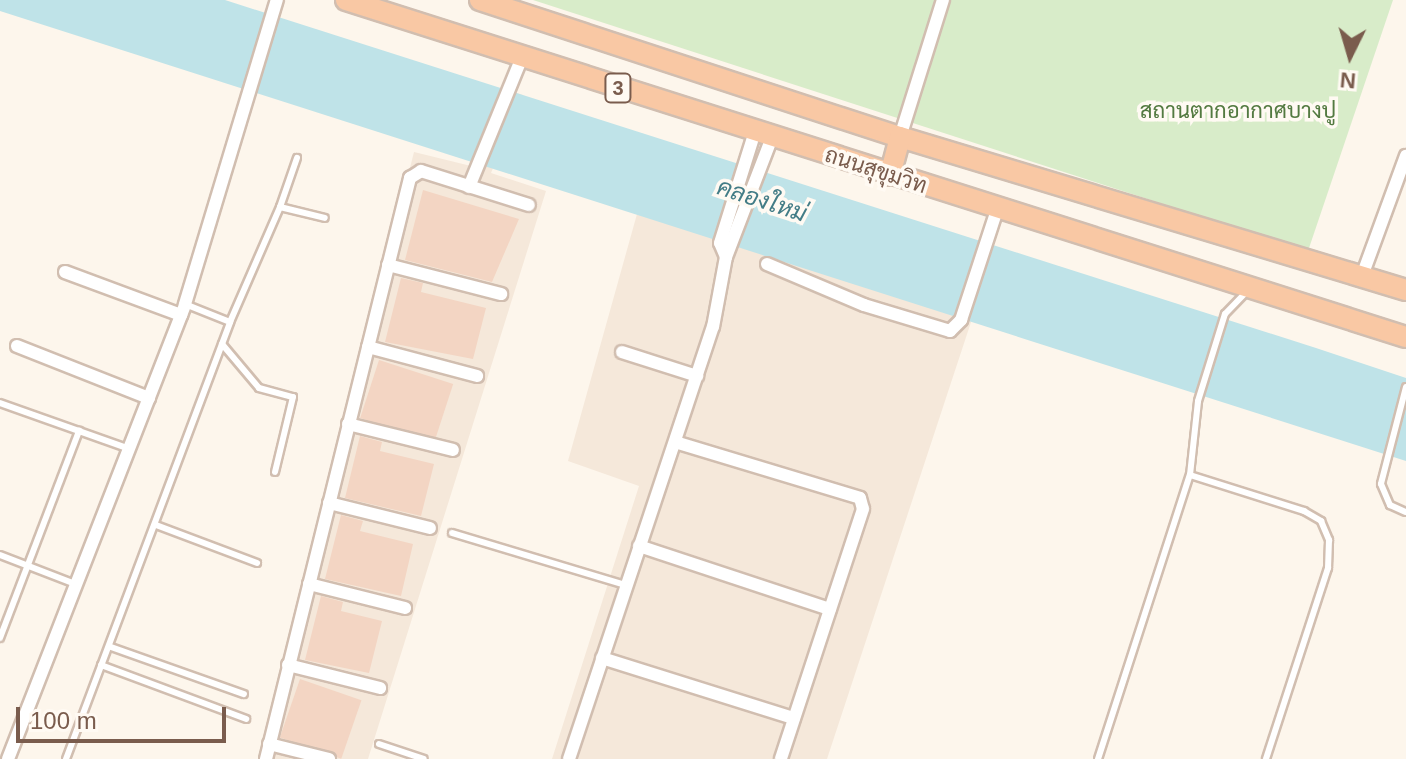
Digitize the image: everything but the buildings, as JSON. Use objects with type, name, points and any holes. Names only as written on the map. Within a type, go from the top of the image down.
[{"type":"highway","name":"ถนนสุขุมวิท","points":[[346,0],[997,210],[1252,286],[1406,337]]},
{"type":"highway","name":"ถนนสุขุมวิท","points":[[480,0],[900,137],[1406,290]]},
{"type":"highway","points":[[890,175],[900,137]]},
{"type":"street","points":[[900,137],[943,0]]},
{"type":"street","points":[[8,759],[183,309],[275,4]]},
{"type":"street","points":[[469,187],[522,57]]},
{"type":"street","points":[[569,759],[697,376],[747,156],[764,134]]},
{"type":"street","points":[[725,249],[763,162],[764,134]]},
{"type":"street","points":[[1362,276],[1406,156]]},
{"type":"street","points":[[266,759],[388,265],[416,172],[529,205]]},
{"type":"street","points":[[767,264],[934,329],[950,331],[961,320],[997,210]]},
{"type":"street","points":[[388,265],[501,294]]},
{"type":"street","points":[[65,272],[183,309]]},
{"type":"street","points":[[17,346],[149,398]]},
{"type":"street","points":[[368,347],[477,376]]},
{"type":"street","points":[[622,352],[697,376]]},
{"type":"street","points":[[348,424],[453,450]]},
{"type":"street","points":[[675,442],[860,498],[863,509],[781,759]]},
{"type":"street","points":[[329,503],[430,528]]},
{"type":"street","points":[[639,546],[830,609]]},
{"type":"street","points":[[309,584],[405,608]]},
{"type":"street","points":[[602,658],[794,718]]},
{"type":"street","points":[[288,665],[380,688]]},
{"type":"street","points":[[269,744],[329,759]]},
{"type":"lane","points":[[66,759],[101,665],[111,647],[230,322],[280,207],[297,158]]},
{"type":"lane","points":[[280,207],[325,218]]},
{"type":"lane","points":[[1098,759],[1190,475],[1198,401],[1225,314],[1252,286]]},
{"type":"lane","points":[[183,309],[230,322]]},
{"type":"lane","points":[[222,344],[259,388],[293,397],[275,472]]},
{"type":"lane","points":[[1406,387],[1382,492],[1390,505],[1406,512]]},
{"type":"lane","points":[[0,403],[130,449]]},
{"type":"lane","points":[[0,637],[79,431]]},
{"type":"lane","points":[[1190,475],[1304,511],[1321,521],[1329,540],[1328,568],[1266,759]]},
{"type":"lane","points":[[156,525],[257,563]]},
{"type":"lane","points":[[452,533],[625,585]]},
{"type":"lane","points":[[0,555],[78,585]]},
{"type":"lane","points":[[111,647],[244,694]]},
{"type":"lane","points":[[101,665],[246,719]]},
{"type":"lane","points":[[379,744],[424,759]]},
{"type":"shaded area","points":[[501,88],[523,95],[491,173],[546,191],[368,759],[261,759],[414,152],[471,166]]},
{"type":"shaded area","points":[[637,214],[973,316],[827,759],[552,759],[639,486],[568,461]]},
{"type":"green space","name":"สถานตากอากาศบางปู","points":[[533,0],[1393,0],[1308,251]]},
{"type":"water","name":"คลองใหม่","points":[[0,0],[225,0],[1316,348],[1406,378],[1406,461],[0,11]]}]
